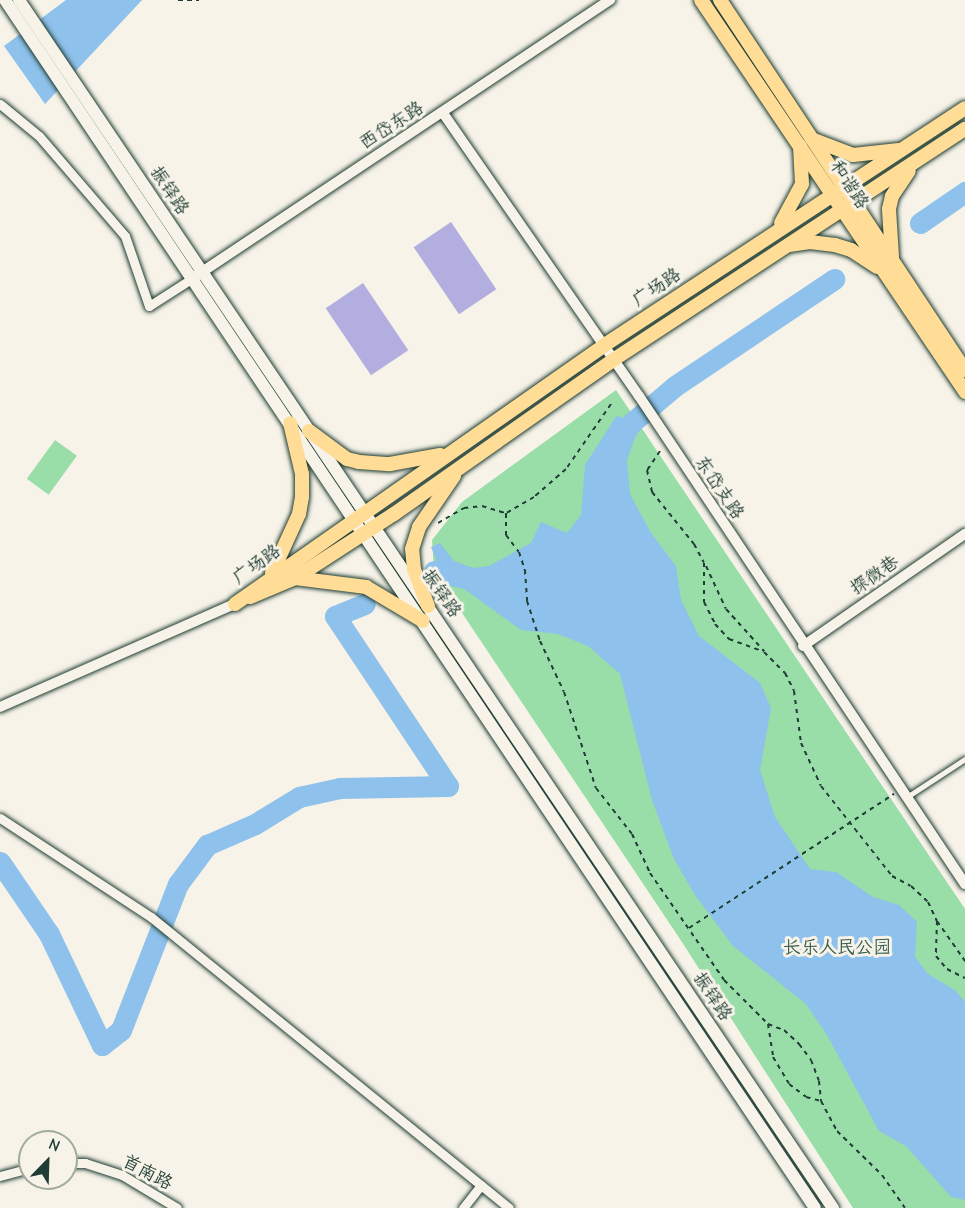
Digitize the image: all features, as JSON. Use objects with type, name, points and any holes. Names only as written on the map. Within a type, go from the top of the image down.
[{"type":"main road","name":"振铎路","points":[[5,0],[28,23],[191,279],[290,423],[359,516]]},
{"type":"main road","name":"振铎路","points":[[19,0],[28,23]]},
{"type":"main road","name":"和谐路","points":[[701,0],[806,141]]},
{"type":"main road","name":"和谐路","points":[[720,0],[806,141],[890,269],[965,392]]},
{"type":"main road","name":"振铎路","points":[[70,86],[202,272],[309,431],[423,621],[815,1208]]},
{"type":"main road","name":"广场路","points":[[235,604],[295,578],[368,531],[613,360],[784,247],[912,145],[965,108]]},
{"type":"main road","name":"广场路","points":[[235,604],[271,575],[778,228],[844,199],[922,158],[965,129]]},
{"type":"main road","points":[[778,228],[802,184],[806,141],[853,155],[896,152],[912,145]]},
{"type":"main road","points":[[784,247],[810,242],[835,245],[851,250],[890,269],[889,210],[898,185],[922,158]]},
{"type":"main road","name":"和谐路","points":[[890,269],[963,365]]},
{"type":"main road","points":[[271,575],[299,514],[302,497],[302,474],[290,423]]},
{"type":"main road","points":[[309,431],[347,459],[369,463],[417,461],[450,452]]},
{"type":"main road","points":[[428,606],[414,570],[412,549],[425,517],[461,467]]},
{"type":"main road","name":"振铎路","points":[[368,531],[428,606],[832,1208]]},
{"type":"main road","points":[[295,578],[366,587],[423,621]]},
{"type":"street","name":"西岱东路","points":[[191,279],[610,0]]},
{"type":"street","points":[[0,104],[39,136],[125,236],[150,306],[191,279]]},
{"type":"street","name":"东岱支路","points":[[443,113],[639,396],[803,645],[965,884]]},
{"type":"street","name":"探微巷","points":[[803,645],[965,534]]},
{"type":"street","points":[[0,707],[235,604]]},
{"type":"street","points":[[0,818],[172,933],[509,1208]]},
{"type":"street","name":"首南路","points":[[78,1163],[85,1163],[122,1175],[177,1208]]},
{"type":"street","points":[[0,1176],[18,1171]]},
{"type":"street","points":[[463,1208],[481,1185]]},
{"type":"lane","points":[[904,794],[965,759]]},
{"type":"path","points":[[178,0],[199,0]]},
{"type":"path","points":[[435,525],[464,508],[482,506],[506,513],[534,497],[566,469],[611,404]]},
{"type":"path","points":[[660,451],[647,470],[652,492],[694,544],[726,609],[764,652]]},
{"type":"path","points":[[506,513],[506,536],[519,552],[530,615],[564,692],[596,788],[632,834],[650,873],[724,980],[768,1024],[784,1030],[811,1060],[819,1081],[821,1101],[837,1131],[882,1175],[905,1208]]},
{"type":"path","points":[[704,563],[704,602],[715,624],[729,639],[764,652],[775,659],[794,691],[801,743],[821,786],[892,876],[911,886],[928,902],[937,921],[965,961]]},
{"type":"path","points":[[689,928],[848,822],[904,794]]},
{"type":"path","points":[[937,921],[936,956],[947,969],[965,978]]},
{"type":"path","points":[[768,1024],[773,1057],[789,1084],[806,1097],[821,1101]]},
{"type":"green space","name":"长乐人民公园","points":[[616,390],[965,909],[965,1208],[853,1208],[678,936],[434,571],[432,540],[462,502]]},
{"type":"green space","points":[[55,440],[77,456],[49,495],[27,479]]},
{"type":"water","points":[[66,0],[142,0],[45,104],[4,46]]},
{"type":"water","points":[[617,415],[638,429],[627,460],[630,494],[651,533],[676,566],[681,600],[699,636],[760,683],[771,708],[760,770],[775,817],[810,869],[836,872],[873,897],[899,905],[917,922],[915,957],[928,974],[956,991],[965,1002],[965,1200],[951,1197],[906,1146],[879,1131],[827,1035],[806,1004],[733,946],[695,895],[674,859],[652,800],[620,674],[588,646],[558,634],[521,630],[442,573],[431,547],[440,543],[454,561],[473,568],[489,566],[531,543],[541,522],[567,533],[581,515],[585,465]]},
{"type":"building","points":[[451,222],[496,289],[459,314],[414,247]]},
{"type":"building","points":[[363,283],[408,350],[371,375],[326,308]]},
{"type":"waterway","points":[[920,223],[965,192]]},
{"type":"waterway","points":[[617,448],[629,425],[675,386],[834,279]]},
{"type":"waterway","points":[[434,571],[470,579]]},
{"type":"waterway","points":[[0,862],[49,934],[102,1045],[121,1030],[178,884],[207,845],[255,824],[299,797],[340,788],[448,786],[335,616],[365,604]]}]
